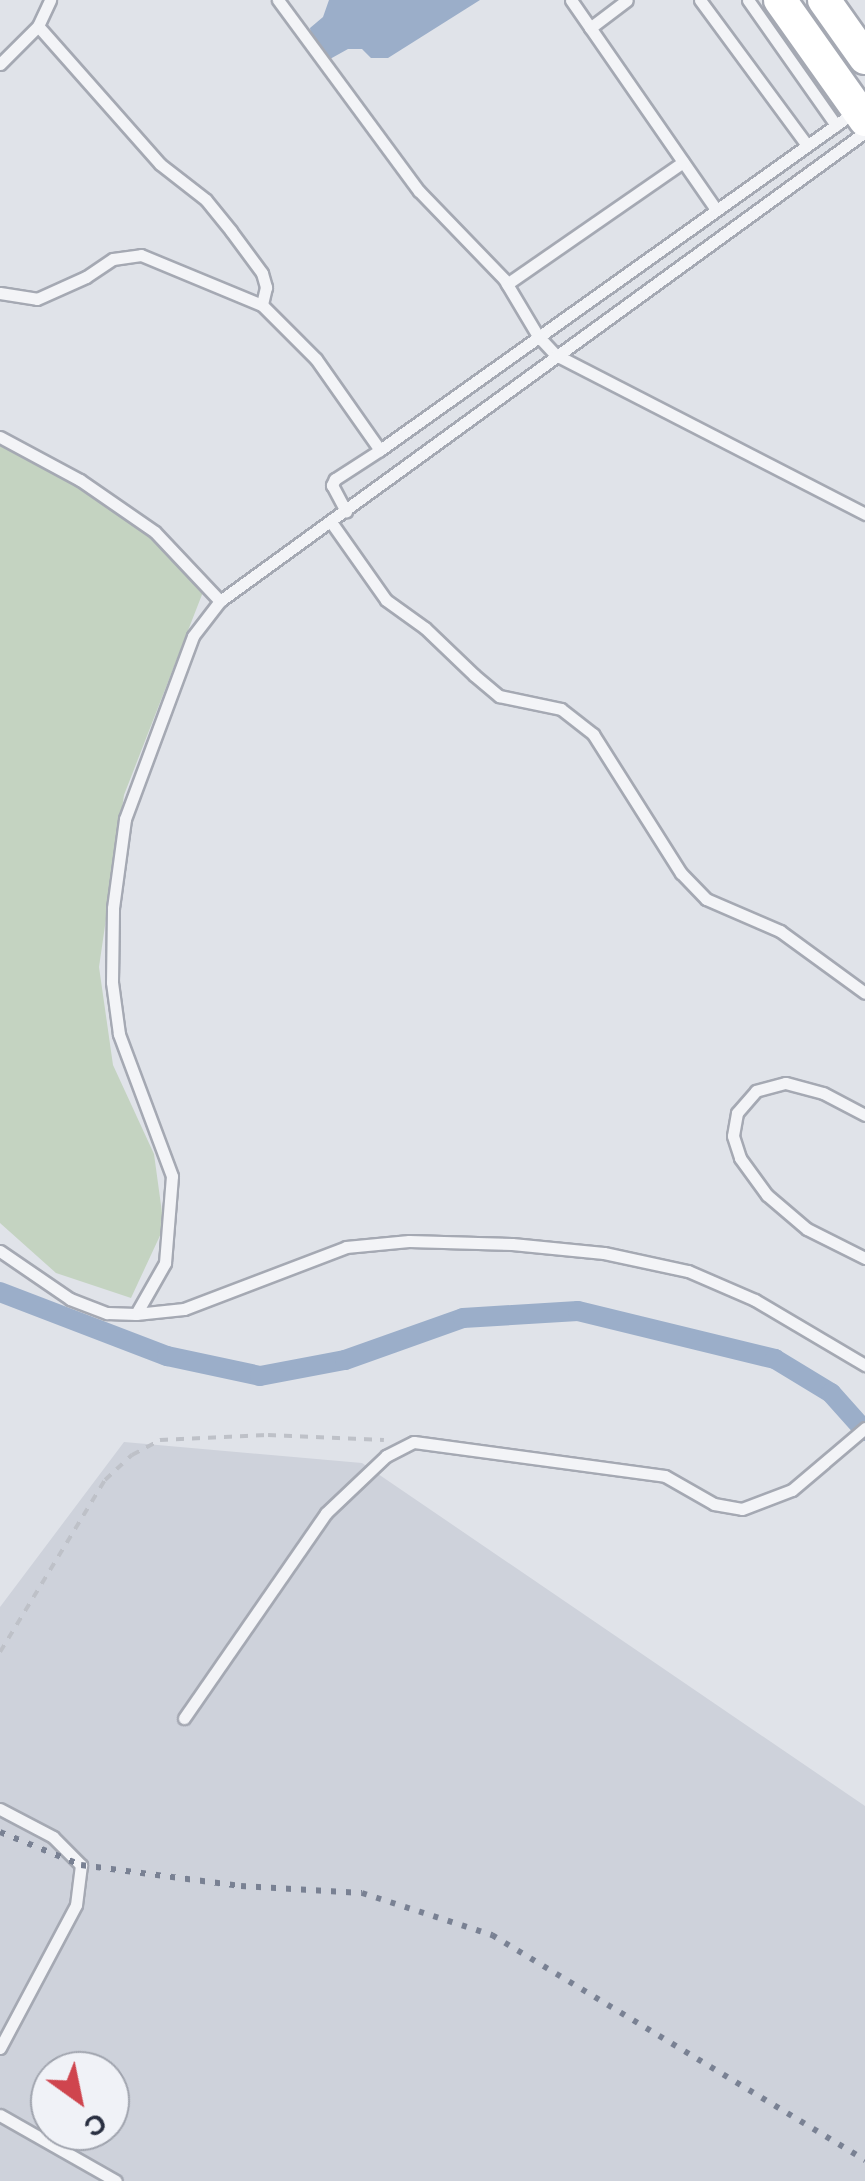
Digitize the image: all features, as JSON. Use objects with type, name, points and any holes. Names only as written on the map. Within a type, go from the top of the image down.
[{"type":"main road","points":[[780,0],[856,121]]},
{"type":"main road","points":[[824,0],[865,58]]},
{"type":"lane","points":[[0,64],[38,26],[50,0]]},
{"type":"lane","points":[[278,0],[419,191],[507,284],[538,336],[556,356],[865,514]]},
{"type":"lane","points":[[571,0],[715,208]]},
{"type":"lane","points":[[590,28],[627,0]]},
{"type":"lane","points":[[700,0],[806,145]]},
{"type":"lane","points":[[748,0],[856,121]]},
{"type":"lane","points":[[38,26],[160,164],[206,200],[231,231],[262,273],[266,287],[262,306]]},
{"type":"lane","points":[[346,510],[332,485],[334,480],[806,145],[856,121]]},
{"type":"lane","points":[[136,1314],[165,1263],[172,1214],[172,1176],[119,1034],[112,982],[113,908],[131,801],[194,636],[220,602],[556,356],[856,121]]},
{"type":"lane","points":[[507,284],[683,162]]},
{"type":"lane","points":[[0,293],[37,299],[86,277],[114,259],[142,254],[262,306],[316,360],[380,450]]},
{"type":"lane","points":[[0,437],[80,480],[154,532],[220,602]]},
{"type":"lane","points":[[331,522],[386,600],[425,628],[499,696],[562,709],[584,726],[698,892],[792,938],[865,993]]},
{"type":"lane","points":[[865,1115],[823,1093],[785,1083],[756,1091],[737,1113],[733,1136],[740,1158],[768,1195],[806,1229],[865,1258]]},
{"type":"lane","points":[[0,1250],[70,1300],[107,1313],[136,1314],[184,1309],[346,1247],[410,1241],[512,1244],[604,1253],[688,1271],[755,1300],[865,1365]]},
{"type":"lane","points":[[184,1718],[326,1512],[386,1456],[414,1442],[665,1476],[714,1504],[742,1509],[792,1490],[865,1428]]},
{"type":"lane","points":[[0,1809],[53,1837],[80,1865],[76,1904],[0,2048]]},
{"type":"lane","points":[[0,2116],[116,2181]]},
{"type":"path","points":[[0,1652],[104,1480],[132,1455],[160,1440],[268,1435],[414,1442]]},
{"type":"shaded area","points":[[124,1442],[362,1463],[865,1806],[865,2181],[0,2181],[0,1607]]},
{"type":"green space","points":[[0,442],[79,485],[152,536],[203,592],[124,795],[99,967],[113,1065],[154,1154],[164,1227],[131,1298],[56,1273],[0,1223]]},
{"type":"water","points":[[329,0],[480,0],[388,58],[371,58],[362,49],[348,49],[330,59],[312,42],[310,28],[323,17]]},
{"type":"waterway","points":[[0,1292],[167,1356],[260,1376],[345,1360],[463,1318],[578,1311],[775,1359],[831,1393],[865,1431]]},
{"type":"railway","points":[[0,1832],[81,1865],[241,1886],[362,1893],[492,1935],[865,2160]]}]
